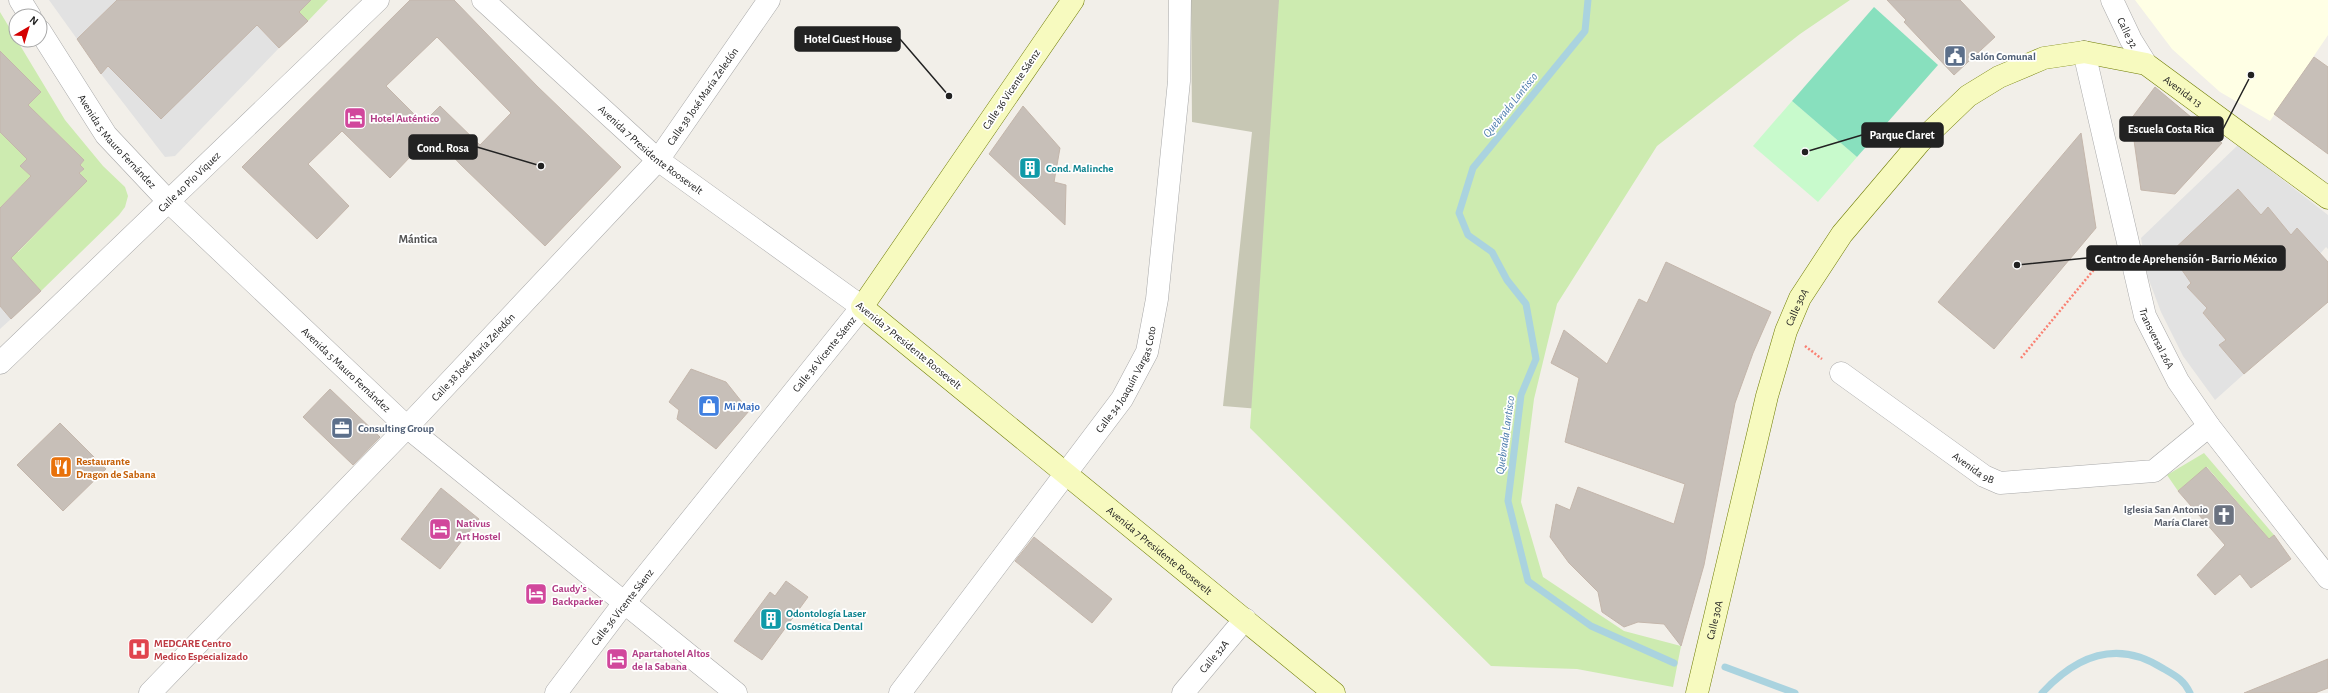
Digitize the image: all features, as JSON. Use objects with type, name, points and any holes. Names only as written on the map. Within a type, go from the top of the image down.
[{"type":"street","name":"Calle 40 Pío Víquez","points":[[0,363],[378,0]]},
{"type":"street","name":"Avenida 7 Presidente Roosevelt","points":[[483,0],[658,160],[862,307],[1246,619],[1334,693]]},
{"type":"street","name":"Calle 38 José María Zeledón","points":[[150,693],[407,427],[658,160],[769,0]]},
{"type":"street","name":"Calle 36 Vicente Sáenz","points":[[556,693],[624,603],[862,307],[1072,0]]},
{"type":"street","name":"Calle 34 Joaquín Vargas Coto","points":[[900,693],[1122,399],[1147,352],[1157,299],[1179,81],[1180,0]]},
{"type":"street","name":"Calle 32","points":[[2112,0],[2146,64]]},
{"type":"street","name":"Avenida 5 Mauro Fernández","points":[[48,44],[106,135],[169,202],[407,427],[736,693]]},
{"type":"street","name":"Avenida 13","points":[[2084,52],[2146,64],[2328,198]]},
{"type":"street","name":"Transversal 26A","points":[[2084,52],[2145,316],[2178,381],[2209,426],[2328,578]]},
{"type":"street","name":"Calle 30A","points":[[1697,693],[1767,396],[1786,332],[1800,298],[1842,234],[1920,142],[1968,96],[1999,77],[2044,58],[2084,52]]},
{"type":"street","name":"Avenida 9B","points":[[1841,373],[1984,476],[2000,483],[2154,471],[2209,426]]},
{"type":"street","name":"Calle 32A","points":[[1183,693],[1246,619]]},
{"type":"path","points":[[2021,358],[2126,230]]},
{"type":"path","points":[[1786,332],[1841,373]]},
{"type":"shaded area","points":[[49,0],[117,0],[77,39]]},
{"type":"shaded area","points":[[175,0],[232,0],[279,48],[175,156],[165,157],[101,74]]},
{"type":"shaded area","points":[[1191,0],[1571,0],[1284,411],[1223,406],[1252,132],[1192,122]]},
{"type":"shaded area","points":[[2135,0],[2328,0],[2328,35],[2270,121],[2220,92],[2172,49]]},
{"type":"shaded area","points":[[2238,145],[2328,215],[2328,249],[2326,247],[2320,254],[2297,228],[2291,235],[2268,207],[2261,215],[2238,189],[2170,253],[2191,283],[2187,287],[2207,308],[2203,314],[2226,340],[2219,345],[2244,374],[2215,400],[2183,356],[2161,312],[2147,275],[2141,238]]},
{"type":"shaded area","points":[[0,306],[11,319],[0,329]]},
{"type":"green space","points":[[311,0],[328,0],[308,21],[299,12]]},
{"type":"green space","points":[[1279,0],[1850,0],[1800,34],[1657,146],[1557,304],[1534,399],[1521,502],[1543,577],[1624,631],[1681,646],[1673,687],[1577,669],[1491,666],[1250,428]]},
{"type":"green space","points":[[1874,7],[1938,65],[1857,157],[1792,101]]},
{"type":"green space","points":[[0,12],[8,25],[8,48],[22,48],[65,120],[103,166],[125,187],[128,196],[125,207],[119,215],[41,291],[0,246],[0,235],[18,252],[87,181],[79,173],[84,169],[80,165],[84,160],[28,105],[41,92],[8,59],[0,66]]},
{"type":"green space","points":[[1792,101],[1857,157],[1818,202],[1753,146]]},
{"type":"green space","points":[[0,132],[27,159],[20,166],[30,175],[50,180],[21,186],[0,208]]},
{"type":"green space","points":[[2204,453],[2274,535],[2269,539],[2207,467],[2178,491],[2167,475]]},
{"type":"building","points":[[117,0],[311,0],[299,12],[308,21],[279,48],[257,25],[161,119],[108,66],[101,74],[77,39]]},
{"type":"building","name":"Hotel Auténtico","points":[[410,0],[454,0],[537,86],[621,167],[545,246],[461,165],[432,134],[390,178],[342,131],[308,164],[349,206],[317,239],[242,167]],"holes":[[[437,37],[511,113],[480,145],[440,106],[423,123],[386,86]]]},
{"type":"building","name":"Salón Comunal","points":[[1887,0],[1960,0],[1995,37],[1954,75],[1904,22],[1906,20]]},
{"type":"building","points":[[0,51],[41,92],[28,105],[84,160],[80,165],[84,169],[79,173],[87,181],[11,258],[41,291],[11,319],[0,306],[0,208],[31,176],[20,166],[27,159],[0,132]]},
{"type":"building","points":[[2314,57],[2328,67],[2328,154],[2274,114]]},
{"type":"building","points":[[2155,87],[2222,143],[2175,194],[2141,190],[2131,119]]},
{"type":"building","name":"Cond. Malinche","points":[[1023,106],[1060,148],[1054,182],[1066,185],[1065,225],[989,154]]},
{"type":"building","points":[[2081,133],[2096,228],[1994,349],[1938,302]]},
{"type":"building","points":[[2238,189],[2261,215],[2268,207],[2291,235],[2297,228],[2328,262],[2328,302],[2244,374],[2219,345],[2226,340],[2203,313],[2207,308],[2187,287],[2191,283],[2170,253]]},
{"type":"building","points":[[1666,262],[1771,312],[1753,353],[1735,403],[1704,565],[1681,646],[1664,624],[1638,622],[1624,627],[1602,612],[1598,592],[1569,563],[1550,537],[1556,504],[1570,510],[1578,487],[1674,524],[1685,484],[1565,442],[1579,378],[1551,363],[1564,330],[1607,364],[1639,299],[1647,303]]},
{"type":"building","name":"Mi Majo","points":[[691,369],[726,382],[749,411],[716,449],[677,419],[679,410],[669,402]]},
{"type":"building","name":"Consulting Group","points":[[330,389],[380,437],[353,465],[303,417]]},
{"type":"building","name":"Restaurante Dragon de Sabana","points":[[60,423],[106,469],[63,511],[17,465]]},
{"type":"building","points":[[2206,467],[2269,539],[2274,535],[2291,559],[2251,588],[2240,574],[2215,595],[2197,575],[2225,545],[2178,491]]},
{"type":"building","name":"Nativus Art Hostel","points":[[441,488],[479,519],[440,569],[401,539]]},
{"type":"building","points":[[1034,537],[1112,599],[1092,623],[1015,561]]},
{"type":"building","name":"Odontología Laser Cosmética Dental","points":[[786,581],[808,597],[762,660],[734,641],[770,592],[775,596]]},
{"type":"building","points":[[2328,659],[2328,688],[2315,693],[2244,693]]},
{"type":"waterway","name":"Quebrada Lantisco","points":[[1588,0],[1585,31],[1473,168],[1459,213],[1468,235],[1492,252],[1507,280],[1526,304],[1536,359],[1521,395],[1508,501],[1528,581],[1591,626],[1674,663]]},
{"type":"waterway","name":"Quebrada Lantisco","points":[[2042,693],[2069,669],[2084,661],[2114,653],[2130,655],[2147,660],[2179,679],[2190,693]]},
{"type":"waterway","name":"Quebrada Lantisco","points":[[1725,667],[1795,693]]},
{"type":"place","name":"Salón Comunal","points":[[1955,56]]},
{"type":"place","name":"Escuela Costa Rica","points":[[2251,75]]},
{"type":"place","name":"Hotel Guest House","points":[[949,96]]},
{"type":"place","name":"Hotel Auténtico","points":[[355,118]]},
{"type":"place","name":"Parque Claret","points":[[1805,152]]},
{"type":"place","name":"Cond. Rosa","points":[[541,166]]},
{"type":"place","name":"Cond. Malinche","points":[[1030,168]]},
{"type":"place","name":"Centro de Aprehensión - Barrio México","points":[[2017,265]]},
{"type":"place","name":"Mi Majo","points":[[709,406]]},
{"type":"place","name":"Consulting Group","points":[[342,428]]},
{"type":"place","name":"Restaurante Dragon de Sabana","points":[[61,467]]},
{"type":"place","name":"Iglesia San Antonio María Claret","points":[[2224,515]]},
{"type":"place","name":"Nativus Art Hostel","points":[[440,529]]},
{"type":"place","name":"Gaudy's Backpacker","points":[[536,594]]},
{"type":"place","name":"Odontología Laser Cosmética Dental","points":[[771,619]]},
{"type":"place","name":"MEDCARE Centro Medico Especializado","points":[[139,649]]},
{"type":"place","name":"Apartahotel Altos de la Sabana","points":[[617,659]]},
{"type":"district","name":"Mántica","points":[[418,239]]}]
